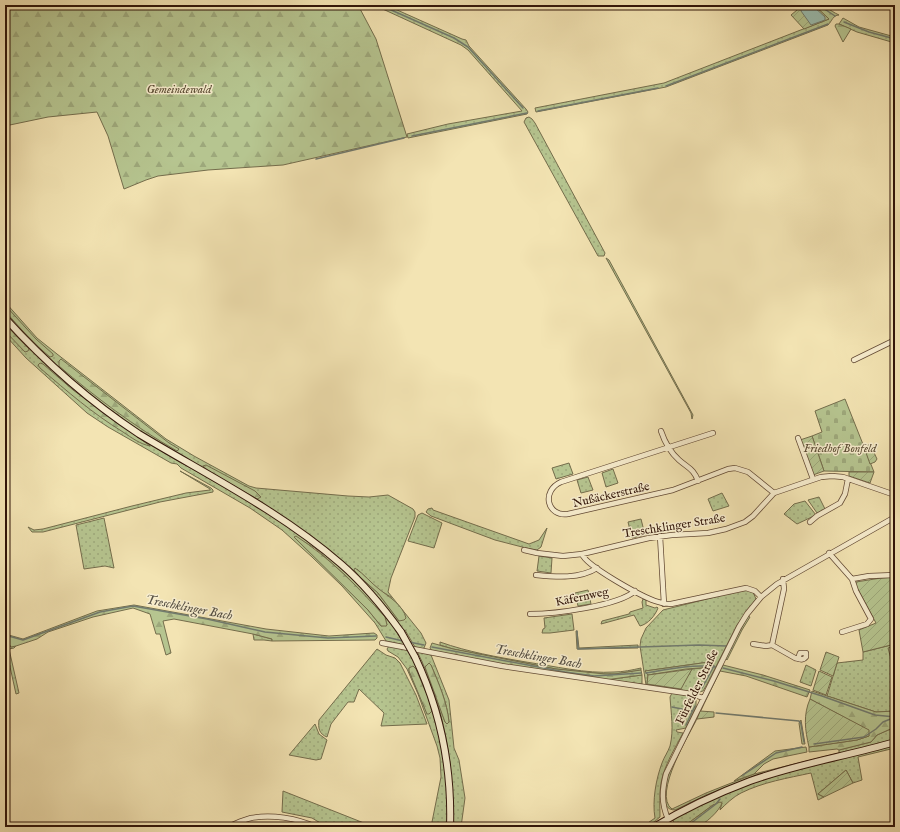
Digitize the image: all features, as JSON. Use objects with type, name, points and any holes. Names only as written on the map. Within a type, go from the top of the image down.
[{"type":"main road","points":[[5,318],[53,368],[119,421],[287,523],[341,564],[378,601],[401,632],[415,658],[431,695],[443,734],[449,770],[450,827]]},
{"type":"main road","points":[[654,827],[720,794],[751,781],[895,742]]},
{"type":"street","points":[[854,360],[895,340]]},
{"type":"street","points":[[661,431],[668,448],[680,461],[694,472],[698,481]]},
{"type":"street","name":"Nußäckerstraße","points":[[713,433],[556,485],[550,492],[549,502],[556,512],[563,515],[673,490],[721,471],[735,468],[748,472],[774,493]]},
{"type":"street","points":[[798,438],[813,479]]},
{"type":"street","name":"Treschklinger Straße","points":[[524,550],[548,555],[563,556],[582,554],[615,545],[660,536],[708,533],[735,526],[753,516],[774,493],[813,479],[832,476],[848,479],[895,496]]},
{"type":"street","points":[[810,522],[817,516],[840,503],[848,479]]},
{"type":"street","name":"Fürfelder Straße","points":[[668,819],[663,808],[662,800],[666,774],[703,698],[747,614],[761,597],[783,579],[895,517]]},
{"type":"street","points":[[660,536],[664,604]]},
{"type":"street","points":[[829,553],[852,579],[856,591],[871,621],[863,626],[842,632]]},
{"type":"street","points":[[582,554],[586,560],[597,568],[651,600],[664,604],[678,603],[746,588],[755,591],[761,597]]},
{"type":"street","points":[[536,575],[566,576],[591,571],[597,568]]},
{"type":"street","points":[[852,579],[869,576],[895,575]]},
{"type":"street","points":[[772,645],[784,589],[783,579]]},
{"type":"street","name":"Käfernweg","points":[[530,614],[564,612],[596,606],[625,597],[635,591]]},
{"type":"street","points":[[382,643],[502,666],[692,694],[703,698]]},
{"type":"street","points":[[753,644],[766,646],[772,645],[798,658]]},
{"type":"street","points":[[227,827],[250,819],[267,817],[296,820],[316,827]]},
{"type":"green space","name":"Gemeindewald","points":[[5,5],[358,5],[376,39],[407,137],[283,165],[208,170],[158,176],[124,189],[108,136],[97,112],[48,117],[5,126]]},
{"type":"green space","points":[[374,5],[386,5],[466,40],[469,46],[526,109],[528,112],[527,114],[408,138],[407,134],[448,124],[522,111],[468,50],[461,45]]},
{"type":"green space","points":[[803,5],[814,5],[829,19],[804,29],[791,15]]},
{"type":"green space","points":[[814,5],[825,7],[839,15],[834,17],[828,25],[666,87],[536,112],[535,108],[664,83],[829,19]]},
{"type":"green space","points":[[843,18],[859,27],[895,37],[895,43],[857,32],[839,24]]},
{"type":"green space","points":[[836,24],[851,29],[843,42],[835,26]]},
{"type":"green space","points":[[529,117],[535,123],[605,253],[604,256],[598,256],[524,122],[526,118]]},
{"type":"green space","points":[[606,258],[609,260],[693,415],[692,419],[691,413]]},
{"type":"green space","points":[[5,302],[37,338],[166,439],[249,486],[256,488],[348,496],[369,497],[388,495],[413,509],[415,512],[415,517],[391,578],[388,592],[421,633],[426,643],[424,648],[422,649],[415,647],[405,630],[403,631],[378,598],[329,551],[121,419],[71,380],[26,337],[5,314]],"holes":[[[357,569],[379,590],[391,597],[399,621],[378,593],[360,577]]]},
{"type":"green space","points":[[5,305],[36,339],[53,354],[53,356],[50,357],[38,347],[5,311]]},
{"type":"green space","points":[[5,322],[35,354],[67,383],[137,436],[267,512],[309,541],[361,586],[396,630],[405,645],[386,641],[375,623],[342,586],[282,530],[250,508],[181,468],[177,464],[171,463],[108,427],[87,413],[26,358],[5,335]],"holes":[[[295,537],[315,548],[346,576],[385,617],[387,625],[381,626],[368,610]]]},
{"type":"green space","points":[[5,324],[29,349],[28,351],[25,352],[5,331]]},
{"type":"green space","points":[[61,359],[169,443],[179,449],[177,451],[161,442],[101,400],[59,366],[59,361]]},
{"type":"green space","points":[[40,363],[73,390],[150,446],[133,439],[90,410],[40,368],[38,365]]},
{"type":"green space","name":"Friedhof Bonfeld","points":[[845,399],[874,472],[824,471],[812,436],[822,432],[815,411]]},
{"type":"green space","points":[[812,436],[824,471],[813,475],[800,440]]},
{"type":"green space","points":[[870,444],[877,459],[875,462],[870,464],[864,447]]},
{"type":"green space","points":[[569,463],[573,474],[556,479],[552,468]]},
{"type":"green space","points":[[206,465],[255,491],[261,497],[257,499],[220,478],[203,466]]},
{"type":"green space","points":[[613,469],[618,483],[606,487],[602,473]]},
{"type":"green space","points":[[180,471],[211,488],[213,492],[160,502],[43,532],[32,532],[28,527],[34,530],[43,529],[186,493],[210,490]]},
{"type":"green space","points":[[849,472],[874,472],[870,483],[849,476]]},
{"type":"green space","points":[[588,477],[593,490],[581,493],[577,480]]},
{"type":"green space","points":[[722,493],[729,506],[713,511],[708,499]]},
{"type":"green space","points":[[819,497],[825,509],[817,513],[808,500]]},
{"type":"green space","points":[[805,501],[816,515],[797,524],[784,514],[794,504]]},
{"type":"green space","points":[[432,508],[433,510],[529,544],[539,540],[547,528],[541,547],[537,550],[495,540],[431,516],[426,512],[428,509]]},
{"type":"green space","points":[[422,513],[442,523],[434,548],[408,541],[418,515]]},
{"type":"green space","points":[[104,518],[114,568],[105,566],[84,569],[76,525]]},
{"type":"green space","points":[[641,519],[645,535],[632,538],[628,522]]},
{"type":"green space","points":[[296,536],[332,563],[354,584],[385,617],[387,625],[381,626],[368,610],[294,537]]},
{"type":"green space","points":[[539,556],[552,558],[551,573],[537,571]]},
{"type":"green space","points":[[355,568],[399,605],[406,618],[404,620],[399,621],[378,593],[354,570]]},
{"type":"green space","points":[[895,577],[895,644],[863,652],[859,630],[876,623],[855,584],[856,582]]},
{"type":"green space","points":[[588,590],[591,604],[578,606],[575,593]]},
{"type":"green space","points":[[743,590],[750,590],[753,592],[756,599],[737,625],[703,691],[696,693],[646,685],[640,646],[641,639],[646,628],[663,610]],"holes":[[[709,662],[713,664],[712,667],[692,669],[680,689],[647,684],[648,675],[645,671]]]},
{"type":"green space","points":[[643,599],[646,600],[646,605],[658,608],[648,622],[640,626],[634,615],[601,624],[602,621],[629,614],[630,612],[643,608]]},
{"type":"green space","points":[[134,605],[266,629],[329,636],[374,633],[377,635],[377,638],[375,640],[272,641],[272,639],[253,634],[174,619],[163,621],[171,653],[166,655],[160,634],[156,634],[150,614],[133,608],[93,617],[48,632],[37,639],[16,646],[11,647],[5,638],[5,634],[23,639],[97,611]]},
{"type":"green space","points":[[572,614],[574,630],[542,633],[543,629],[545,628],[544,618]]},
{"type":"green space","points":[[748,616],[750,617],[727,660],[725,658]]},
{"type":"green space","points":[[576,631],[579,648],[638,645],[638,648],[577,649]]},
{"type":"green space","points":[[253,634],[272,639],[272,641],[254,640]]},
{"type":"green space","points":[[5,638],[11,647],[16,646],[9,649],[19,693],[16,694],[5,644]]},
{"type":"green space","points":[[440,642],[483,654],[570,669],[593,672],[621,672],[641,668],[641,670],[605,674],[556,669],[453,649],[440,645]]},
{"type":"green space","points":[[432,643],[453,649],[556,669],[605,674],[641,670],[642,675],[605,680],[526,669],[432,651],[430,648]]},
{"type":"green space","points":[[895,644],[895,711],[876,712],[827,696],[837,663],[863,660],[863,652]]},
{"type":"green space","points":[[389,646],[408,650],[421,673],[428,691],[443,748],[448,807],[447,827],[431,827],[441,777],[440,758],[437,746],[407,669],[398,657],[387,649]],"holes":[[[409,668],[416,669],[428,697],[432,711],[427,713],[409,671]]]},
{"type":"green space","points":[[895,646],[895,662],[892,663],[888,648]]},
{"type":"green space","points":[[377,649],[386,655],[395,658],[400,663],[416,695],[427,724],[381,726],[384,713],[359,689],[354,702],[348,702],[331,724],[327,737],[324,736],[320,730],[319,720]]},
{"type":"green space","points":[[417,651],[431,655],[449,700],[454,748],[459,760],[465,798],[461,827],[452,827],[452,782],[446,737],[441,715]],"holes":[[[429,663],[445,700],[449,722],[445,722],[437,699]]]},
{"type":"green space","points":[[826,652],[839,657],[833,676],[820,670]]},
{"type":"green space","points":[[709,662],[713,663],[713,667],[686,669],[648,675],[645,671]]},
{"type":"green space","points":[[429,663],[445,700],[449,722],[447,724],[425,667]]},
{"type":"green space","points":[[722,664],[723,665],[674,764],[669,778],[666,791],[667,802],[672,809],[706,793],[754,774],[839,753],[839,750],[871,742],[877,735],[895,727],[895,740],[755,776],[706,795],[675,810],[670,809],[666,806],[664,796],[668,774]]},
{"type":"green space","points":[[723,665],[763,675],[810,690],[807,697],[746,676],[720,671]]},
{"type":"green space","points":[[806,665],[816,670],[811,686],[800,682]]},
{"type":"green space","points":[[413,666],[416,669],[428,697],[432,711],[429,714],[427,714],[409,671],[409,668]]},
{"type":"green space","points":[[692,669],[681,689],[647,684],[648,675]]},
{"type":"green space","points":[[819,671],[832,677],[826,695],[813,690]]},
{"type":"green space","points":[[642,675],[642,684],[605,680]]},
{"type":"green space","points":[[812,691],[876,712],[895,711],[895,727],[877,735],[871,742],[839,750],[809,752],[809,747],[857,740],[869,736],[868,730],[810,699]]},
{"type":"green space","points":[[672,693],[692,696],[696,700],[696,707],[686,728],[676,730],[677,732],[683,733],[670,757],[662,777],[660,792],[660,817],[648,827],[642,827],[655,818],[654,797],[656,783],[662,763],[669,748],[672,734],[670,697]]},
{"type":"green space","points":[[810,699],[869,730],[869,736],[857,740],[809,747],[805,723],[806,711]]},
{"type":"green space","points":[[700,711],[714,712],[714,717],[697,719]]},
{"type":"green space","points":[[801,720],[805,744],[802,744],[799,723]]},
{"type":"green space","points":[[315,724],[319,734],[327,740],[321,759],[316,760],[289,755]]},
{"type":"green space","points":[[895,745],[895,748],[858,757],[862,780],[853,783],[846,770],[818,794],[824,797],[818,800],[811,773],[749,789],[735,796],[720,810],[722,803],[713,805],[683,827],[675,827],[673,820],[725,793],[809,766]]},
{"type":"green space","points":[[806,747],[807,752],[773,759],[764,764],[754,774],[734,781],[775,751]]},
{"type":"green space","points":[[846,770],[853,783],[824,797],[818,794]]},
{"type":"green space","points":[[283,791],[374,827],[327,827],[312,818],[282,812]]},
{"type":"green space","points":[[720,802],[722,803],[721,806],[712,817],[700,826],[683,827],[713,805]]},
{"type":"shaded area","points":[[806,5],[813,6],[825,17],[825,20],[811,25],[801,11]]},
{"type":"waterway","points":[[380,5],[454,38],[468,47],[523,108]]},
{"type":"waterway","points":[[820,5],[835,16]]},
{"type":"waterway","points":[[844,22],[869,32],[895,39]]},
{"type":"waterway","points":[[666,86],[828,24]]},
{"type":"waterway","points":[[538,111],[658,88]]},
{"type":"waterway","points":[[412,136],[527,113]]},
{"type":"waterway","points":[[316,159],[404,138]]},
{"type":"waterway","name":"Treschklinger Bach","points":[[5,635],[23,640],[100,612],[133,606],[207,619],[265,632],[328,638],[376,636]]},
{"type":"waterway","points":[[577,631],[578,649],[639,647]]},
{"type":"waterway","name":"Treschklinger Bach","points":[[386,637],[403,641]]},
{"type":"waterway","name":"Treschklinger Bach","points":[[409,642],[424,645]]},
{"type":"waterway","points":[[640,647],[699,645],[726,646]]},
{"type":"waterway","name":"Treschklinger Bach","points":[[432,647],[594,676],[641,673]]},
{"type":"waterway","points":[[702,688],[714,666]]},
{"type":"waterway","name":"Treschklinger Bach","points":[[646,673],[689,667],[716,667]]},
{"type":"waterway","name":"Treschklinger Bach","points":[[723,668],[774,681],[875,715],[895,717]]},
{"type":"waterway","points":[[686,725],[695,706]]},
{"type":"waterway","points":[[672,707],[692,711]]},
{"type":"waterway","points":[[716,713],[799,721],[801,724],[804,742]]},
{"type":"waterway","points":[[814,744],[864,737],[883,722],[893,718]]},
{"type":"waterway","points":[[743,775],[776,753],[802,747]]},
{"type":"waterway","points":[[686,827],[716,804],[720,799]]}]
